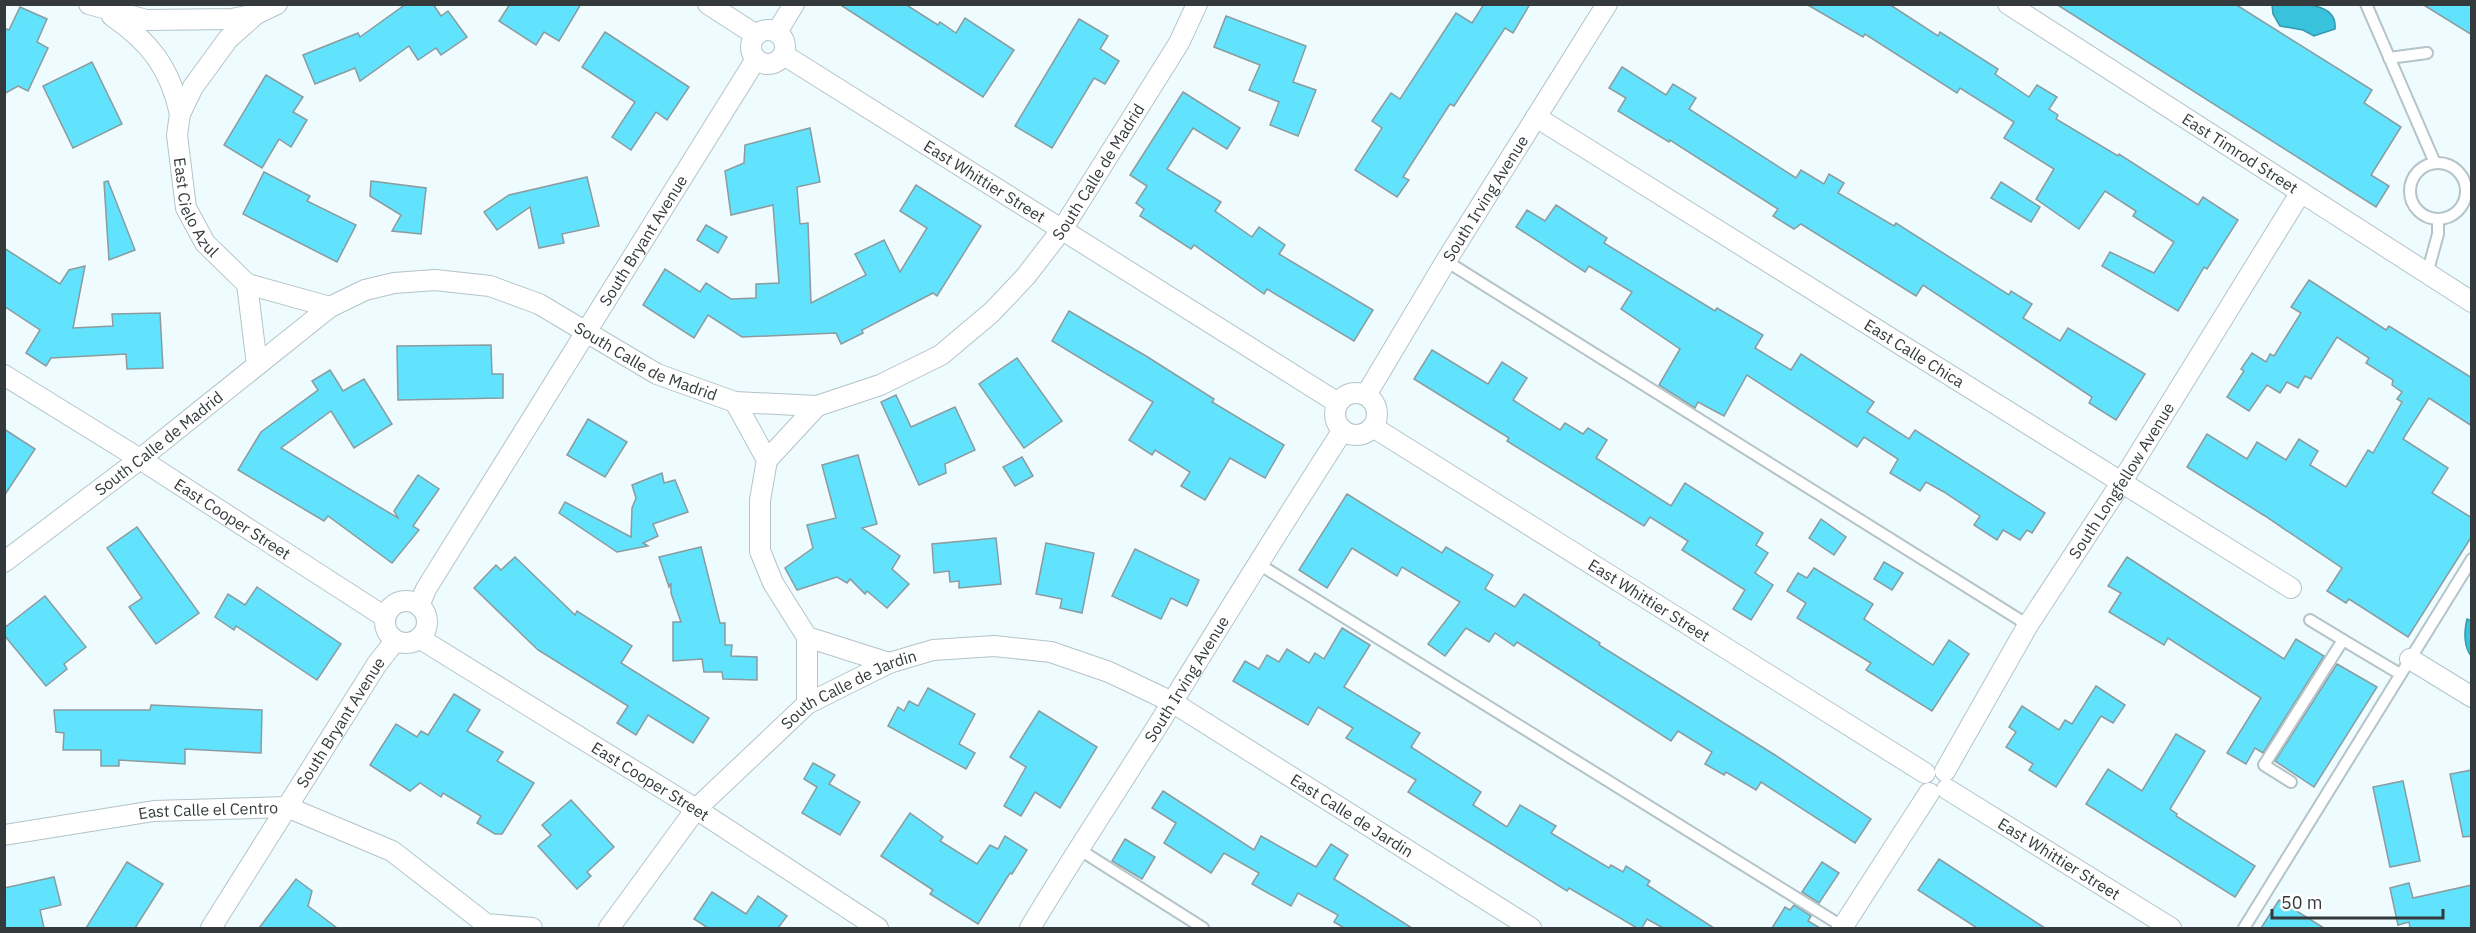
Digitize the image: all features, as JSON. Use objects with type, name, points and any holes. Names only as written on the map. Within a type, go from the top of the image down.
[{"type":"street","points":[[94,6],[146,20],[232,20],[256,14],[277,4]]},
{"type":"street","points":[[708,4],[756,35]]},
{"type":"street","points":[[777,32],[794,4]]},
{"type":"street","name":"South Calle de Madrid","points":[[4,562],[140,459],[330,307],[365,290],[394,283],[435,280],[490,286],[539,304],[657,374],[735,402],[817,406],[880,385],[941,355],[992,312],[1026,276],[1063,228],[1179,43],[1197,4]]},
{"type":"street","name":"South Irving Avenue","points":[[1366,395],[1446,261],[1607,4]]},
{"type":"street","name":"East Timrod Street","points":[[2008,4],[2472,302]]},
{"type":"street","name":"East Cielo Azul","points":[[94,6],[133,31],[156,55],[175,89],[180,114]]},
{"type":"street","name":"East Cielo Azul","points":[[256,14],[228,39],[212,60],[193,87],[180,114],[177,135],[186,208],[205,243],[247,284],[330,307]]},
{"type":"street","points":[[769,29],[777,32],[785,42],[784,55],[772,64],[756,59],[751,49],[756,35],[769,29]]},
{"type":"street","name":"East Whittier Street","points":[[784,55],[1063,228],[1338,403]]},
{"type":"street","name":"South Bryant Avenue","points":[[419,606],[426,589],[756,59]]},
{"type":"street","name":"East Calle Chica","points":[[1536,117],[2291,588]]},
{"type":"street","name":"South Longfellow Avenue","points":[[1843,928],[1940,784],[2028,625],[2121,483],[2301,192]]},
{"type":"street","points":[[247,284],[257,365]]},
{"type":"street","name":"East Cooper Street","points":[[4,375],[140,459],[385,617]]},
{"type":"street","points":[[1352,393],[1366,395],[1376,406],[1376,420],[1372,427],[1368,431],[1355,435],[1343,430],[1335,419],[1338,403],[1346,395],[1352,393]]},
{"type":"street","points":[[735,402],[767,460]]},
{"type":"street","points":[[807,705],[807,637],[773,583],[760,550],[760,500],[767,460],[817,406]]},
{"type":"street","name":"East Whittier Street","points":[[1372,427],[1925,773],[1923,785],[1940,784],[2171,928]]},
{"type":"street","name":"South Irving Avenue","points":[[1030,928],[1077,848],[1343,430]]},
{"type":"street","points":[[406,601],[419,606],[426,618],[426,625],[419,638],[409,643],[395,640],[386,630],[385,617],[399,602],[406,601]]},
{"type":"street","points":[[807,637],[889,663]]},
{"type":"street","name":"East Cooper Street","points":[[419,638],[696,809],[878,928]]},
{"type":"street","name":"South Bryant Avenue","points":[[211,928],[377,664],[395,640]]},
{"type":"street","name":"South Calle de Jardin","points":[[609,928],[696,809],[807,705],[889,663],[933,650],[994,646],[1051,652],[1109,672],[1172,702]]},
{"type":"street","points":[[2405,667],[2472,697]]},
{"type":"street","name":"East Calle de Jardin","points":[[1172,702],[1531,928]]},
{"type":"street","name":"East Calle el Centro","points":[[4,835],[154,811],[287,807],[392,851],[487,926],[532,928]]},
{"type":"lane","points":[[2366,4],[2435,163]]},
{"type":"lane","points":[[2389,57],[2427,53]]},
{"type":"lane","points":[[2435,163],[2446,164],[2461,174],[2465,181],[2466,195],[2463,206],[2454,215],[2438,220],[2428,218],[2419,212],[2412,202],[2410,191],[2413,179],[2420,170],[2435,163]]},
{"type":"lane","points":[[2427,274],[2438,234],[2438,220]]},
{"type":"lane","points":[[1446,261],[2028,625]]},
{"type":"lane","points":[[2244,928],[2472,559]]},
{"type":"lane","points":[[1257,563],[1843,928]]},
{"type":"lane","points":[[2310,620],[2343,640],[2405,667]]},
{"type":"lane","points":[[2291,782],[2264,765],[2343,640]]},
{"type":"lane","points":[[1077,848],[1203,928]]},
{"type":"water","points":[[2272,5],[2303,5],[2322,8],[2330,13],[2335,29],[2314,36],[2303,30],[2280,26],[2273,14]]},
{"type":"water","points":[[2467,619],[2471,621],[2471,656],[2465,638]]},
{"type":"building","points":[[406,4],[433,4],[441,16],[448,11],[467,37],[441,55],[436,48],[418,60],[409,46],[360,81],[355,68],[315,84],[303,55],[358,33],[360,37]]},
{"type":"building","points":[[510,4],[581,4],[559,41],[544,32],[536,45],[499,21]]},
{"type":"building","points":[[839,4],[905,4],[938,25],[940,22],[956,33],[965,18],[1014,50],[983,97]]},
{"type":"building","points":[[1484,4],[1530,4],[1513,33],[1505,28],[1454,106],[1450,104],[1403,177],[1409,180],[1397,197],[1355,170],[1382,128],[1372,121],[1391,93],[1400,99],[1456,13],[1472,23]]},
{"type":"building","points":[[1806,4],[1889,4],[1938,36],[1940,32],[1998,69],[1995,74],[2029,97],[2037,85],[2057,97],[2049,109],[2058,115],[2056,119],[2118,156],[2119,154],[2198,205],[2203,197],[2238,220],[2207,269],[2204,267],[2178,311],[2102,266],[2110,252],[2154,273],[2174,242],[2133,216],[2136,211],[2105,191],[2079,229],[2036,199],[2054,169],[2004,138],[2014,122],[1960,88],[1957,93],[1865,34],[1863,37]]},
{"type":"building","points":[[2056,4],[2235,4],[2372,90],[2364,103],[2401,127],[2371,175],[2389,186],[2376,207]]},
{"type":"building","points":[[2422,4],[2472,4],[2472,35]]},
{"type":"building","points":[[20,7],[47,19],[37,42],[48,48],[28,91],[18,86],[4,94],[4,28],[9,30]]},
{"type":"building","points":[[1226,16],[1306,46],[1293,82],[1316,90],[1298,136],[1270,125],[1279,102],[1249,90],[1260,65],[1214,47]]},
{"type":"building","points":[[1079,19],[1108,36],[1100,49],[1119,61],[1105,84],[1094,78],[1052,148],[1015,126]]},
{"type":"building","points":[[605,32],[689,87],[667,120],[656,112],[631,150],[612,137],[635,102],[582,67]]},
{"type":"building","points":[[92,62],[122,124],[73,148],[43,86]]},
{"type":"building","points":[[1622,67],[1666,95],[1673,84],[1696,98],[1689,109],[1796,178],[1801,170],[1824,184],[1829,174],[1844,183],[1838,193],[1894,226],[1896,223],[2009,295],[2011,291],[2032,304],[2023,318],[2060,341],[2068,328],[2145,374],[2116,420],[2089,403],[2092,397],[1923,285],[1916,296],[1801,224],[1794,229],[1773,216],[1778,209],[1670,140],[1669,142],[1618,111],[1626,98],[1609,88]]},
{"type":"building","points":[[266,75],[303,97],[293,112],[307,120],[291,147],[279,139],[262,168],[224,145]]},
{"type":"building","points":[[1183,92],[1240,128],[1227,149],[1193,128],[1167,169],[1221,202],[1215,211],[1252,237],[1259,227],[1285,245],[1279,254],[1373,310],[1354,341],[1267,289],[1264,294],[1194,245],[1191,249],[1140,216],[1144,209],[1136,203],[1147,186],[1130,175]]},
{"type":"building","points":[[810,128],[820,182],[797,187],[800,224],[808,223],[811,303],[866,275],[855,254],[884,240],[900,272],[927,228],[900,211],[916,185],[981,226],[937,296],[933,293],[862,330],[863,333],[841,344],[836,333],[742,337],[708,315],[694,338],[643,305],[665,269],[700,292],[706,283],[731,299],[756,298],[756,284],[779,283],[773,205],[731,215],[725,171],[744,163],[745,145]]},
{"type":"building","points":[[264,172],[310,196],[307,201],[356,225],[337,262],[243,214]]},
{"type":"building","points":[[587,177],[599,226],[562,234],[564,243],[539,248],[530,207],[497,230],[484,212],[509,195]]},
{"type":"building","points":[[108,181],[135,250],[109,260],[104,182]]},
{"type":"building","points":[[371,181],[426,188],[421,234],[392,231],[401,215],[370,196]]},
{"type":"building","points":[[2001,182],[2040,207],[2031,222],[1991,198]]},
{"type":"building","points":[[1556,205],[1607,238],[1604,243],[1715,311],[1717,308],[1763,335],[1755,348],[1791,370],[1801,354],[1874,402],[1867,412],[1909,439],[1915,430],[2045,513],[2032,533],[2027,530],[2020,540],[2003,530],[1997,540],[1974,525],[1980,516],[1944,492],[1926,482],[1920,491],[1890,473],[1898,459],[1864,437],[1857,447],[1747,375],[1724,416],[1698,402],[1695,408],[1659,385],[1680,349],[1621,309],[1632,292],[1589,266],[1585,272],[1516,227],[1527,210],[1545,221]]},
{"type":"building","points":[[706,225],[727,237],[718,253],[697,240]]},
{"type":"building","points":[[4,248],[60,284],[69,270],[85,266],[73,328],[113,326],[112,314],[160,313],[163,368],[127,369],[126,354],[51,358],[46,366],[26,353],[40,330],[4,306]]},
{"type":"building","points":[[2309,280],[2386,330],[2389,326],[2472,378],[2472,426],[2429,398],[2403,439],[2448,468],[2432,493],[2472,518],[2472,536],[2408,637],[2349,599],[2346,603],[2327,591],[2342,568],[2187,467],[2207,434],[2247,459],[2257,442],[2286,460],[2299,439],[2318,451],[2310,465],[2346,487],[2368,450],[2373,453],[2402,402],[2397,399],[2402,392],[2392,385],[2393,380],[2366,363],[2369,358],[2337,337],[2311,379],[2305,376],[2298,388],[2287,382],[2280,393],[2267,385],[2249,411],[2227,397],[2244,371],[2241,369],[2252,353],[2266,362],[2270,354],[2274,356],[2301,313],[2291,307]]},
{"type":"building","points":[[1069,311],[1146,356],[1214,399],[1212,402],[1284,445],[1265,478],[1230,458],[1205,500],[1181,486],[1190,472],[1155,450],[1152,455],[1129,440],[1153,402],[1052,341]]},
{"type":"building","points":[[491,345],[492,374],[503,374],[503,398],[398,400],[397,346]]},
{"type":"building","points":[[1432,350],[1488,384],[1502,362],[1527,378],[1513,400],[1560,430],[1565,423],[1583,434],[1588,428],[1607,440],[1596,458],[1671,506],[1685,483],[1763,533],[1756,545],[1768,553],[1755,573],[1773,585],[1751,620],[1733,609],[1745,590],[1682,550],[1688,541],[1650,517],[1644,526],[1507,441],[1509,438],[1414,379]]},
{"type":"building","points":[[1017,358],[1062,421],[1024,448],[979,384]]},
{"type":"building","points":[[330,370],[343,391],[364,379],[392,424],[354,448],[331,411],[281,448],[398,518],[394,511],[418,475],[439,489],[413,526],[419,530],[392,563],[328,516],[324,521],[238,470],[261,432],[318,390],[312,381]]},
{"type":"building","points":[[896,395],[911,427],[955,407],[975,450],[945,464],[946,473],[919,485],[881,402]]},
{"type":"building","points":[[588,419],[627,442],[605,477],[567,455]]},
{"type":"building","points":[[4,429],[35,449],[4,496]]},
{"type":"building","points":[[858,455],[877,524],[862,528],[900,556],[892,569],[909,584],[887,608],[867,591],[865,594],[850,579],[847,583],[837,577],[797,590],[785,568],[813,548],[807,525],[836,518],[822,465]]},
{"type":"building","points":[[1022,457],[1033,476],[1015,486],[1003,467]]},
{"type":"building","points":[[662,473],[664,483],[675,480],[688,512],[653,524],[658,536],[643,543],[648,546],[617,552],[559,513],[565,502],[631,537],[632,508],[636,498],[632,485]]},
{"type":"building","points":[[1347,494],[1442,553],[1446,547],[1493,575],[1485,589],[1515,607],[1524,594],[1600,643],[1599,645],[1775,755],[1871,819],[1855,843],[1761,782],[1756,790],[1726,772],[1724,775],[1705,764],[1712,752],[1678,731],[1671,741],[1517,642],[1514,646],[1495,633],[1489,642],[1466,628],[1445,656],[1428,644],[1460,602],[1402,567],[1397,576],[1352,548],[1327,588],[1299,570]]},
{"type":"building","points":[[1821,519],[1846,537],[1834,555],[1809,538]]},
{"type":"building","points":[[137,527],[199,613],[156,644],[129,607],[142,598],[107,548]]},
{"type":"building","points":[[996,538],[1001,584],[959,588],[959,581],[950,582],[949,571],[934,573],[932,544]]},
{"type":"building","points":[[1046,543],[1094,553],[1082,613],[1060,608],[1062,599],[1036,594]]},
{"type":"building","points":[[701,547],[720,623],[725,623],[725,645],[732,645],[731,656],[757,657],[757,680],[723,679],[722,672],[704,672],[702,659],[673,661],[673,622],[681,622],[671,593],[671,583],[669,587],[659,557]]},
{"type":"building","points":[[1135,549],[1199,580],[1187,606],[1171,598],[1161,619],[1112,596]]},
{"type":"building","points":[[515,557],[575,615],[577,611],[632,646],[621,663],[709,718],[693,743],[648,715],[636,735],[617,723],[628,706],[538,650],[474,588],[496,565],[501,570]]},
{"type":"building","points":[[2127,557],[2284,659],[2296,639],[2324,656],[2263,753],[2255,748],[2246,764],[2227,753],[2261,698],[2168,638],[2164,645],[2109,612],[2121,593],[2108,586]]},
{"type":"building","points":[[1884,562],[1903,573],[1892,590],[1874,579]]},
{"type":"building","points":[[1814,568],[1873,604],[1864,619],[1933,665],[1949,640],[1969,654],[1932,711],[1866,670],[1871,663],[1797,618],[1806,603],[1787,591],[1798,573],[1807,578]]},
{"type":"building","points":[[257,587],[341,644],[317,680],[236,626],[234,630],[215,617],[228,594],[245,605]]},
{"type":"building","points":[[45,596],[86,647],[64,664],[67,669],[46,686],[4,635],[4,628]]},
{"type":"building","points":[[1342,628],[1370,645],[1344,687],[1420,733],[1411,747],[1481,792],[1473,805],[1507,827],[1520,805],[1556,826],[1551,833],[1609,868],[1611,865],[1623,872],[1626,866],[1650,881],[1647,885],[1714,928],[1663,928],[1647,919],[1642,928],[1637,928],[1569,888],[1567,891],[1408,792],[1416,780],[1346,738],[1353,728],[1318,707],[1308,725],[1233,681],[1245,661],[1259,669],[1267,655],[1279,662],[1287,649],[1309,663],[1315,653],[1324,659]]},
{"type":"building","points":[[2337,664],[2377,687],[2314,787],[2275,761]]},
{"type":"building","points":[[2096,686],[2125,705],[2113,723],[2101,716],[2056,787],[2029,770],[2033,764],[2006,747],[2016,732],[2009,727],[2022,706],[2059,730],[2065,720],[2072,724]]},
{"type":"building","points":[[928,688],[975,714],[959,744],[975,753],[966,769],[888,726],[898,707],[904,711],[909,701],[918,706]]},
{"type":"building","points":[[454,694],[480,710],[467,731],[503,752],[497,761],[534,783],[502,834],[495,834],[477,823],[481,816],[443,793],[441,797],[420,783],[410,791],[370,765],[396,724],[417,737],[421,731],[428,735]]},
{"type":"building","points":[[151,705],[262,710],[261,753],[185,749],[185,764],[119,760],[119,766],[101,766],[101,750],[63,750],[64,733],[56,732],[54,710],[150,710]]},
{"type":"building","points":[[1039,711],[1097,747],[1060,808],[1035,792],[1021,816],[1004,806],[1026,767],[1010,757]]},
{"type":"building","points":[[2176,734],[2205,751],[2170,809],[2177,814],[2176,816],[2255,866],[2235,897],[2086,804],[2108,769],[2142,791]]},
{"type":"building","points":[[813,763],[835,775],[829,784],[860,802],[840,835],[802,813],[817,787],[804,779]]},
{"type":"building","points":[[2472,770],[2472,836],[2463,837],[2450,774]]},
{"type":"building","points":[[2403,781],[2420,861],[2390,867],[2373,787]]},
{"type":"building","points":[[1163,791],[1254,850],[1261,836],[1316,867],[1331,844],[1348,855],[1334,879],[1412,928],[1344,928],[1334,922],[1338,915],[1298,893],[1291,906],[1252,884],[1259,873],[1224,853],[1211,873],[1164,843],[1176,823],[1152,808]]},
{"type":"building","points":[[571,800],[614,847],[587,872],[591,876],[577,889],[538,846],[551,835],[542,825]]},
{"type":"building","points":[[910,813],[943,837],[940,841],[977,864],[990,845],[998,849],[1005,836],[1027,850],[978,924],[930,894],[933,890],[881,856]]},
{"type":"building","points":[[1125,839],[1155,857],[1142,879],[1112,861]]},
{"type":"building","points":[[1939,859],[2045,928],[1977,928],[1918,890]]},
{"type":"building","points":[[127,862],[163,884],[135,928],[86,928]]},
{"type":"building","points":[[1822,862],[1839,873],[1819,903],[1802,892]]},
{"type":"building","points":[[54,877],[61,905],[40,910],[44,928],[4,928],[4,888]]},
{"type":"building","points":[[296,879],[312,891],[308,906],[337,928],[259,928]]},
{"type":"building","points":[[2409,883],[2413,898],[2472,885],[2472,928],[2410,928],[2409,922],[2398,925],[2390,888]]},
{"type":"building","points":[[712,892],[746,914],[758,896],[787,916],[778,928],[708,928],[694,919]]},
{"type":"building","points":[[2279,900],[2324,928],[2261,928]]},
{"type":"building","points":[[1794,905],[1811,916],[1808,921],[1820,928],[1772,928],[1785,907],[1790,910]]}]
